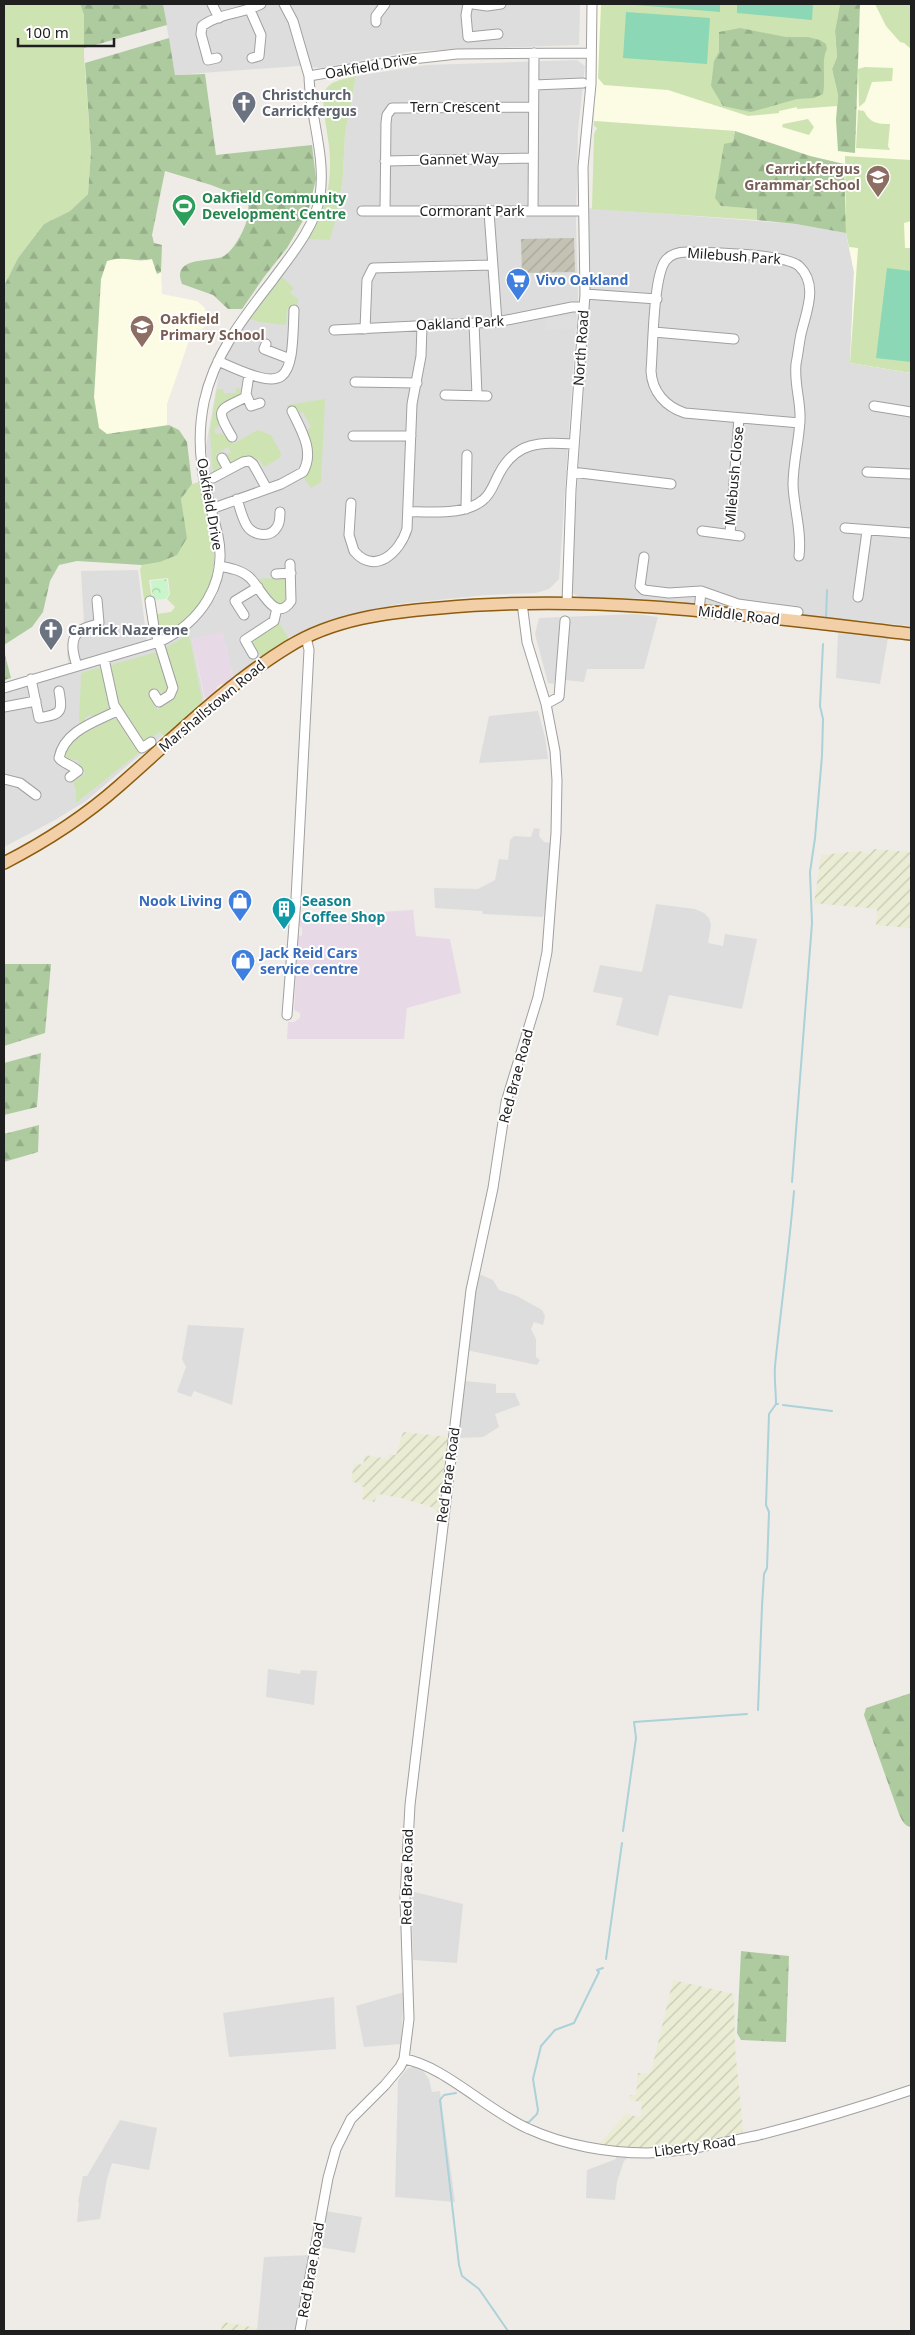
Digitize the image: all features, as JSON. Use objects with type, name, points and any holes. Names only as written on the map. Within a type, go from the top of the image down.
[{"type":"main road","name":"Marshallstown Road","points":[[4,863],[46,840],[79,818],[118,787],[238,682],[266,661],[306,637],[348,621],[381,615],[474,604],[566,602]]},
{"type":"main road","name":"Middle Road","points":[[566,602],[631,604],[699,610],[911,634]]},
{"type":"street","points":[[212,4],[219,18]]},
{"type":"street","points":[[217,58],[208,60],[201,30],[205,24],[219,18],[250,10],[261,4]]},
{"type":"street","points":[[284,4],[297,31],[306,68],[310,76]]},
{"type":"street","points":[[376,22],[376,16],[385,4]]},
{"type":"street","points":[[468,4],[466,14],[468,37],[498,34]]},
{"type":"street","points":[[473,4],[488,6],[501,4]]},
{"type":"street","name":"North Road","points":[[566,602],[572,472],[585,294],[582,167],[590,102],[592,4]]},
{"type":"street","points":[[250,10],[261,35],[260,56]]},
{"type":"street","points":[[534,53],[534,211]]},
{"type":"street","name":"Oakfield Drive","points":[[4,688],[159,642],[183,628],[202,610],[213,588],[219,566],[219,544],[202,466],[201,439],[204,402],[218,361],[237,328],[302,238],[317,206],[320,189],[321,159],[310,76],[457,54],[592,53]]},
{"type":"street","points":[[534,85],[583,83]]},
{"type":"street","name":"Tern Crescent","points":[[385,211],[386,117],[394,107],[533,107]]},
{"type":"street","name":"Gannet Way","points":[[385,160],[533,158]]},
{"type":"street","name":"Cormorant Park","points":[[362,211],[583,211]]},
{"type":"street","points":[[489,212],[497,322]]},
{"type":"street","name":"Milebush Park","points":[[799,556],[800,533],[793,484],[800,423],[795,377],[800,337],[811,292],[806,275],[799,266],[781,258],[680,252],[667,258],[658,278],[652,380],[664,402],[676,411],[685,414],[800,423]]},
{"type":"street","points":[[365,329],[367,280],[373,268],[492,265]]},
{"type":"street","points":[[585,294],[657,299]]},
{"type":"street","name":"Oakland Park","points":[[334,330],[497,322],[584,307]]},
{"type":"street","points":[[218,361],[249,375],[267,380],[278,379],[285,374],[290,359],[294,337],[294,310]]},
{"type":"street","points":[[445,395],[482,396],[474,323]]},
{"type":"street","points":[[351,503],[349,535],[351,546],[358,556],[368,561],[381,561],[394,553],[405,535],[408,512],[412,404],[422,356],[422,326]]},
{"type":"street","points":[[654,332],[734,339]]},
{"type":"street","points":[[264,350],[290,359]]},
{"type":"street","points":[[249,375],[246,397],[251,406],[260,402]]},
{"type":"street","points":[[355,382],[417,383]]},
{"type":"street","points":[[232,437],[221,417],[222,410],[246,397]]},
{"type":"street","points":[[874,406],[911,412]]},
{"type":"street","points":[[211,509],[295,478],[306,468],[308,457],[307,444],[292,411]]},
{"type":"street","name":"Milebush Close","points":[[730,534],[739,418]]},
{"type":"street","points":[[216,431],[226,426]]},
{"type":"street","points":[[353,436],[411,436]]},
{"type":"street","points":[[408,512],[466,509],[486,498],[502,467],[518,450],[533,445],[574,444]]},
{"type":"street","points":[[466,509],[467,455]]},
{"type":"street","points":[[222,458],[228,469]]},
{"type":"street","points":[[214,478],[228,469],[250,461],[267,488]]},
{"type":"street","points":[[572,472],[670,484]]},
{"type":"street","points":[[867,472],[911,474]]},
{"type":"street","points":[[238,499],[245,521],[252,531],[264,535],[276,530],[280,512]]},
{"type":"street","points":[[845,528],[911,533]]},
{"type":"street","name":"Milebush Close","points":[[702,531],[740,536]]},
{"type":"street","points":[[858,597],[867,531]]},
{"type":"street","points":[[644,557],[640,586],[642,589],[669,593],[701,591],[738,604],[798,612]]},
{"type":"street","points":[[219,566],[246,574],[270,604],[278,608],[287,606],[291,600],[291,568],[276,574]]},
{"type":"street","points":[[244,614],[235,601],[258,587]]},
{"type":"street","points":[[699,610],[701,591]]},
{"type":"street","points":[[76,666],[72,650],[73,642],[80,630],[99,623],[97,600]]},
{"type":"street","points":[[150,601],[154,627],[172,683],[172,691],[159,702],[154,694]]},
{"type":"street","name":"Red Brae Road","points":[[300,2331],[328,2178],[336,2149],[351,2119],[385,2085],[400,2068],[404,2059],[409,2019],[406,1898],[410,1805],[467,1319],[493,1188],[506,1102],[538,997],[546,952],[556,833],[557,780],[554,742],[546,704],[528,642],[522,603]]},
{"type":"street","points":[[253,654],[245,640],[274,622],[278,608]]},
{"type":"street","points":[[546,704],[559,697],[565,621]]},
{"type":"street","points":[[288,1015],[309,650],[306,637]]},
{"type":"street","points":[[104,659],[117,711],[142,748],[151,742]]},
{"type":"street","points":[[31,679],[39,718],[56,714],[61,709],[59,691]]},
{"type":"street","points":[[4,707],[36,700]]},
{"type":"street","points":[[70,777],[78,771],[72,764],[61,761],[59,758],[66,741],[79,731],[117,711]]},
{"type":"street","points":[[4,780],[21,783],[36,795]]},
{"type":"street","name":"Liberty Road","points":[[404,2059],[420,2063],[436,2071],[492,2110],[529,2130],[568,2142],[628,2152],[683,2150],[744,2138],[813,2121],[911,2090]]},
{"type":"shaded area","points":[[163,4],[580,4],[579,45],[413,51],[320,68],[299,66],[175,75]]},
{"type":"shaded area","name":"Carrickfergus Grammar School","points":[[596,4],[911,4],[911,373],[850,363],[854,272],[846,233],[844,164],[810,156],[735,131],[594,121]]},
{"type":"shaded area","points":[[577,60],[585,66],[578,131],[576,224],[578,297],[559,579],[549,589],[536,593],[486,595],[398,604],[330,620],[289,637],[256,659],[233,678],[223,633],[192,639],[204,698],[203,701],[86,801],[4,847],[4,694],[17,688],[70,672],[67,655],[69,639],[75,628],[84,624],[81,571],[138,570],[148,650],[170,642],[191,627],[201,618],[217,595],[222,577],[224,542],[211,491],[206,446],[219,373],[227,349],[308,239],[330,239],[338,211],[343,176],[345,134],[356,76],[427,65]]},
{"type":"shaded area","points":[[587,208],[796,224],[846,233],[854,272],[850,363],[911,373],[911,626],[635,598],[581,598],[570,590],[589,318]]},
{"type":"shaded area","points":[[574,238],[575,272],[522,273],[521,239]]},
{"type":"shaded area","name":"Oakfield Primary School","points":[[119,257],[142,261],[152,259],[157,274],[161,272],[162,294],[197,301],[204,307],[211,323],[191,335],[167,404],[167,426],[107,434],[99,428],[94,397],[101,279],[107,261]]},
{"type":"shaded area","points":[[573,315],[577,321],[577,328],[546,330],[544,321]]},
{"type":"shaded area","points":[[635,614],[658,617],[644,669],[587,669],[584,682],[555,679],[554,684],[548,683],[535,634],[539,618]]},
{"type":"shaded area","points":[[223,632],[233,678],[226,685],[221,684],[217,687],[215,694],[205,699],[192,639]]},
{"type":"shaded area","points":[[838,633],[888,638],[880,684],[836,678]]},
{"type":"shaded area","points":[[538,711],[545,737],[548,759],[479,763],[489,716]]},
{"type":"shaded area","points":[[534,828],[540,829],[539,836],[544,842],[551,843],[548,862],[547,899],[543,917],[483,914],[482,911],[435,908],[434,888],[478,889],[495,880],[499,859],[508,860],[510,840],[514,836],[531,837]]},
{"type":"shaded area","points":[[873,849],[911,852],[911,926],[909,928],[876,925],[877,909],[814,903],[821,855],[859,851],[870,854]]},
{"type":"shaded area","points":[[656,904],[695,909],[704,913],[709,918],[711,925],[708,943],[723,946],[725,934],[757,939],[742,1009],[669,995],[658,1036],[616,1025],[623,998],[593,992],[600,965],[642,972]]},
{"type":"shaded area","points":[[413,910],[416,936],[450,939],[461,993],[407,1008],[404,1039],[287,1039],[288,1022],[294,1022],[300,1018],[300,1013],[294,1010],[298,937],[302,935],[302,928],[298,925],[299,917]]},
{"type":"shaded area","points":[[479,1274],[493,1280],[499,1290],[517,1296],[542,1310],[545,1316],[543,1325],[534,1322],[531,1329],[536,1339],[536,1357],[540,1360],[537,1365],[466,1350],[470,1312]]},
{"type":"shaded area","points":[[188,1325],[244,1328],[232,1405],[194,1391],[191,1397],[177,1392],[186,1367],[182,1359]]},
{"type":"shaded area","points":[[465,1381],[496,1384],[496,1393],[515,1393],[520,1405],[495,1414],[499,1427],[483,1437],[457,1438]]},
{"type":"shaded area","points":[[403,1432],[449,1437],[439,1513],[431,1507],[401,1498],[378,1494],[374,1502],[362,1499],[364,1487],[360,1486],[360,1483],[351,1482],[354,1463],[363,1465],[365,1455],[388,1459],[389,1454],[396,1455]]},
{"type":"shaded area","points":[[268,1669],[300,1674],[301,1670],[317,1671],[314,1705],[266,1697]]},
{"type":"shaded area","points":[[411,1891],[463,1904],[457,1963],[413,1960]]},
{"type":"shaded area","points":[[673,1980],[734,1994],[735,2048],[742,2134],[695,2145],[673,2147],[636,2149],[598,2145],[626,2114],[639,2117],[641,2114],[642,2102],[629,2100],[630,2095],[636,2095],[638,2073],[650,2073],[652,2068]]},
{"type":"shaded area","points":[[404,1992],[401,2044],[364,2047],[356,2006]]},
{"type":"shaded area","points":[[334,1997],[336,2049],[229,2057],[223,2013]]},
{"type":"shaded area","points":[[414,2066],[423,2071],[429,2079],[432,2092],[440,2091],[455,2202],[395,2197],[398,2080],[407,2069]]},
{"type":"shaded area","points":[[120,2120],[157,2128],[149,2170],[112,2163],[107,2179],[100,2219],[77,2222],[78,2202],[83,2176],[87,2176]]},
{"type":"shaded area","points":[[616,2154],[630,2156],[624,2161],[617,2182],[615,2200],[586,2198],[587,2170],[616,2159]]},
{"type":"shaded area","points":[[325,2211],[362,2217],[355,2253],[320,2247]]},
{"type":"shaded area","points":[[312,2255],[298,2331],[257,2331],[264,2257]]},
{"type":"shaded area","points":[[223,2322],[257,2328],[257,2331],[221,2331]]},
{"type":"green space","points":[[4,4],[80,4],[84,15],[84,56],[91,152],[88,194],[70,211],[44,224],[18,258],[4,286]]},
{"type":"green space","points":[[80,4],[163,4],[167,25],[84,48],[84,15]]},
{"type":"green space","points":[[601,4],[840,4],[835,31],[837,57],[832,69],[838,95],[837,106],[797,109],[797,107],[779,111],[779,113],[748,116],[668,90],[604,85],[598,78]]},
{"type":"green space","points":[[623,4],[720,4],[720,12]]},
{"type":"green space","points":[[737,4],[813,4],[812,20],[737,13]]},
{"type":"green space","points":[[840,4],[860,4],[855,153],[838,151],[836,120],[838,95],[832,69],[837,57],[835,31]]},
{"type":"green space","points":[[875,4],[911,4],[911,49],[900,42],[886,26]]},
{"type":"green space","points":[[626,12],[710,18],[707,64],[623,58]]},
{"type":"green space","points":[[740,28],[786,37],[808,37],[820,40],[826,44],[823,94],[814,98],[797,99],[751,112],[723,106],[711,86],[714,61],[719,52],[719,32]]},
{"type":"green space","points":[[169,38],[175,75],[205,74],[216,155],[312,145],[316,179],[308,212],[287,248],[242,309],[228,309],[213,295],[182,284],[180,275],[186,265],[222,257],[231,250],[239,239],[247,220],[248,199],[165,171],[152,235],[154,243],[162,245],[161,272],[157,274],[152,259],[113,259],[107,261],[101,279],[94,397],[99,428],[107,434],[169,425],[179,430],[187,442],[192,484],[181,499],[187,538],[177,555],[160,562],[142,565],[77,561],[59,565],[50,581],[43,612],[32,627],[4,645],[4,286],[18,258],[44,224],[70,211],[88,194],[91,152],[85,63]]},
{"type":"green space","points":[[865,67],[893,68],[892,81],[872,82],[865,102],[859,107],[858,69]]},
{"type":"green space","points":[[356,76],[345,134],[343,176],[338,211],[330,240],[308,239],[324,206],[329,183],[330,159],[323,95],[332,83]]},
{"type":"green space","points":[[858,110],[864,111],[874,122],[890,124],[888,146],[890,150],[856,148]]},
{"type":"green space","points":[[808,119],[814,127],[809,135],[782,127],[783,124]]},
{"type":"green space","points":[[594,121],[735,131],[721,206],[758,209],[757,220],[592,209],[594,134],[597,128],[594,126]]},
{"type":"green space","points":[[735,131],[810,156],[844,164],[846,233],[796,224],[757,220],[757,209],[721,206],[715,198],[724,144],[733,142]]},
{"type":"green space","points":[[845,156],[911,160],[911,221],[904,223],[905,248],[911,248],[911,373],[850,363],[858,248],[849,247],[846,233]]},
{"type":"green space","points":[[887,268],[911,271],[911,362],[876,358]]},
{"type":"green space","points":[[282,277],[294,288],[290,293],[298,299],[298,309],[287,309],[286,325],[250,319]]},
{"type":"green space","points":[[236,388],[241,389],[238,399],[214,430],[217,435],[221,433],[226,434],[233,444],[258,430],[271,435],[281,453],[280,458],[264,467],[259,459],[230,464],[224,456],[231,452],[228,447],[216,454],[222,467],[221,471],[213,474],[210,431],[217,389],[223,389],[224,393],[236,393]]},
{"type":"green space","points":[[325,399],[321,482],[311,488],[303,477],[311,460],[311,448],[307,430],[311,427],[303,412],[298,414],[289,410],[287,405]]},
{"type":"green space","points":[[203,481],[213,535],[213,571],[209,587],[201,603],[188,618],[173,629],[162,633],[158,630],[157,614],[171,612],[175,607],[167,599],[170,594],[168,578],[149,580],[152,599],[144,600],[140,569],[142,565],[160,562],[184,519],[181,499],[192,484]]},
{"type":"green space","points":[[286,577],[289,598],[282,605],[272,602],[258,579]]},
{"type":"green space","points":[[167,579],[169,594],[165,599],[153,600],[151,581]]},
{"type":"green space","points":[[279,623],[289,639],[261,657],[252,641]]},
{"type":"green space","points":[[189,634],[203,705],[166,738],[160,732],[143,742],[118,703],[111,665],[157,652],[168,688],[166,693],[162,693],[159,690],[149,696],[158,710],[178,692],[165,648]]},
{"type":"green space","points":[[4,651],[11,678],[4,680]]},
{"type":"green space","points":[[98,668],[102,670],[109,710],[95,718],[90,715],[79,726],[81,673]]},
{"type":"green space","points":[[111,719],[118,719],[140,752],[76,803],[76,789],[73,783],[85,773],[77,760],[64,759],[65,752],[74,739]]},
{"type":"green space","points":[[4,964],[51,964],[45,1033],[4,1046]]},
{"type":"green space","points":[[41,1053],[37,1107],[4,1115],[4,1063]]},
{"type":"green space","points":[[39,1125],[38,1152],[4,1162],[4,1134]]},
{"type":"green space","points":[[911,1693],[911,1827],[905,1824],[899,1814],[864,1715],[866,1708]]},
{"type":"green space","points":[[741,1951],[789,1956],[786,2042],[741,2040],[737,2033]]},
{"type":"waterway","points":[[826,618],[827,590]]},
{"type":"waterway","points":[[792,1182],[812,923],[810,872],[822,756],[823,719],[820,706],[823,644]]},
{"type":"waterway","points":[[778,1404],[776,1404],[775,1366],[794,1191]]},
{"type":"waterway","points":[[758,1710],[764,1574],[767,1568],[769,1512],[766,1505],[769,1414],[776,1404]]},
{"type":"waterway","points":[[783,1405],[832,1411]]},
{"type":"waterway","points":[[623,1831],[636,1738],[634,1722],[747,1714]]},
{"type":"waterway","points":[[606,1959],[622,1843]]},
{"type":"waterway","points":[[524,2122],[529,2122],[537,2114],[538,2110],[533,2079],[541,2046],[555,2030],[574,2023],[599,1972],[597,1970],[603,1968]]},
{"type":"waterway","points":[[456,2093],[444,2095],[440,2100],[459,2265],[462,2276],[479,2289],[508,2331]]},
{"type":"place","name":"Christchurch Carrickfergus","points":[[244,124]]},
{"type":"place","name":"Carrickfergus Grammar School","points":[[878,198]]},
{"type":"place","name":"Oakfield Community Development Centre","points":[[184,227]]},
{"type":"place","name":"Vivo Oakland","points":[[518,301]]},
{"type":"place","name":"Oakfield Primary School","points":[[142,348]]},
{"type":"place","name":"Carrick Nazerene","points":[[51,651]]},
{"type":"place","name":"Nook Living","points":[[240,922]]},
{"type":"place","name":"Season Coffee Shop","points":[[284,930]]},
{"type":"place","name":"Jack Reid Cars service centre","points":[[243,982]]}]
